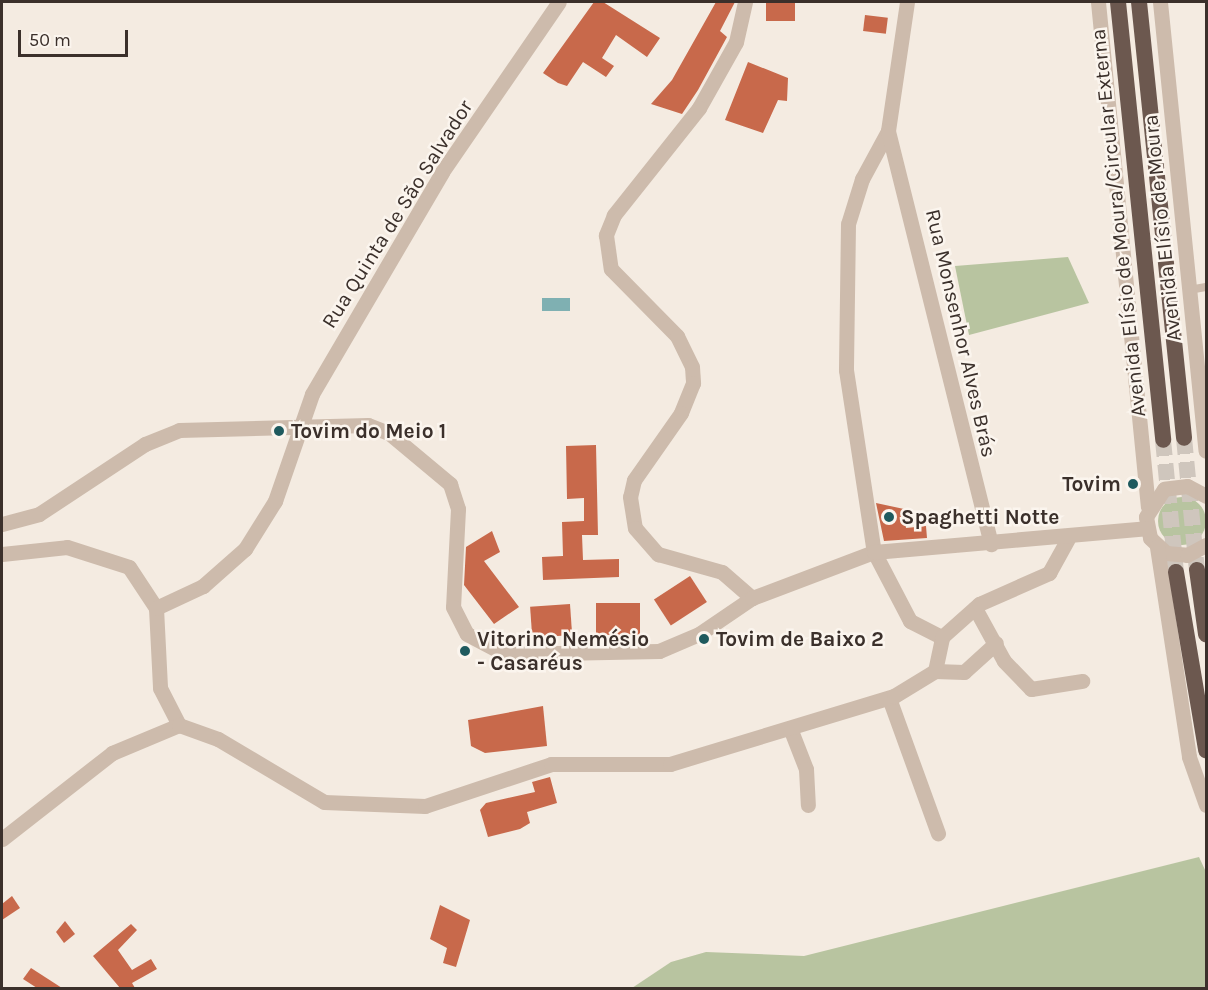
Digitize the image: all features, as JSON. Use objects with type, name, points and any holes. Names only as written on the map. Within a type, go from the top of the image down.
[{"type":"highway","name":"Avenida Elísio de Moura/Circular Externa","points":[[1118,2],[1163,440]]},
{"type":"highway","name":"Avenida Elísio de Moura/Circular Externa","points":[[1139,2],[1184,438]]},
{"type":"highway","points":[[1197,570],[1206,634]]},
{"type":"highway","points":[[1176,572],[1206,750]]},
{"type":"street","name":"Rua Quinta de São Salvador","points":[[156,608],[203,586],[245,549],[275,501],[312,394],[442,172],[559,2]]},
{"type":"street","points":[[745,2],[736,42],[699,108],[614,215],[606,235],[615,276],[677,336],[692,367],[693,383],[681,413],[634,480],[630,497],[635,528],[658,554],[722,572],[752,598]]},
{"type":"street","points":[[908,2],[888,131],[862,179],[848,224],[846,370],[874,552],[910,621],[942,637]]},
{"type":"street","name":"Avenida Elísio de Moura","points":[[1098,2],[1148,507],[1146,528]]},
{"type":"street","name":"Avenida Elísio de Moura","points":[[1160,2],[1206,451]]},
{"type":"street","name":"Rua Monsenhor Alves Brás","points":[[888,131],[991,544]]},
{"type":"street","points":[[2,524],[39,514],[160,435],[348,422],[378,429],[450,484],[458,509],[453,607],[467,634],[505,654],[659,651],[699,634],[752,598],[874,552],[1068,539],[1146,528],[1157,547],[1189,758],[1206,805]]},
{"type":"street","points":[[1148,507],[1175,486],[1206,496]]},
{"type":"street","points":[[935,671],[942,637],[975,608],[1049,573],[1068,539]]},
{"type":"street","points":[[1157,547],[1176,556],[1206,545]]},
{"type":"street","points":[[2,554],[67,547],[118,561],[144,584],[156,608],[160,688],[179,725]]},
{"type":"street","points":[[975,608],[1004,661],[1031,689],[1082,681]]},
{"type":"street","points":[[2,839],[112,753],[179,725],[218,738],[324,802],[425,806],[552,764],[670,764],[889,698],[935,671],[964,672],[996,643]]},
{"type":"street","points":[[889,698],[938,833]]},
{"type":"street","points":[[790,728],[806,769],[808,805]]},
{"type":"lane","points":[[1189,290],[1206,287]]},
{"type":"green space","points":[[1068,257],[1089,303],[969,335],[955,266]]},
{"type":"green space","points":[[1177,497],[1187,497],[1199,504],[1206,516],[1206,526],[1199,538],[1187,545],[1177,545],[1162,534],[1158,526],[1158,516],[1169,501]]},
{"type":"green space","points":[[1199,857],[1206,872],[1206,988],[632,988],[671,962],[706,952],[804,956]]},
{"type":"water","points":[[542,298],[570,298],[570,311],[542,311]]},
{"type":"building","points":[[594,2],[603,2],[660,38],[647,57],[616,35],[602,58],[614,66],[606,77],[583,62],[567,86],[558,83],[543,73]]},
{"type":"building","points":[[716,2],[735,2],[720,31],[727,37],[698,90],[682,114],[651,104],[672,80]]},
{"type":"building","points":[[766,2],[795,2],[795,21],[766,21]]},
{"type":"building","points":[[865,15],[888,18],[886,34],[863,31]]},
{"type":"building","points":[[748,62],[788,78],[787,101],[778,100],[763,133],[725,120]]},
{"type":"building","points":[[596,445],[598,535],[582,535],[583,560],[619,559],[619,577],[543,580],[542,557],[563,556],[562,522],[584,521],[584,498],[567,499],[566,446]]},
{"type":"building","name":"Spaghetti Notte","points":[[876,503],[904,509],[906,528],[926,526],[927,538],[884,541]]},
{"type":"building","points":[[492,531],[500,552],[484,561],[519,607],[494,624],[464,585],[466,547]]},
{"type":"building","points":[[690,576],[707,602],[671,625],[654,599]]},
{"type":"building","points":[[596,603],[640,603],[640,635],[596,635]]},
{"type":"building","points":[[570,604],[572,635],[532,638],[530,607]]},
{"type":"building","points":[[543,706],[547,746],[485,753],[471,746],[468,720]]},
{"type":"building","points":[[550,777],[557,803],[527,812],[530,823],[520,829],[488,837],[480,810],[486,803],[535,792],[532,782]]},
{"type":"building","points":[[12,896],[20,908],[2,920],[2,904]]},
{"type":"building","points":[[440,905],[470,920],[456,967],[443,963],[447,948],[430,939]]},
{"type":"building","points":[[65,921],[75,934],[64,943],[56,932]]},
{"type":"building","points":[[131,924],[137,930],[118,950],[132,970],[151,959],[157,969],[132,983],[135,988],[120,988],[93,956]]},
{"type":"building","points":[[31,968],[62,988],[37,988],[23,979]]},
{"type":"tunnel","points":[[1184,438],[1197,570]]},
{"type":"tunnel","points":[[1163,440],[1176,572]]},
{"type":"place","name":"Tovim do Meio 1","points":[[279,431]]},
{"type":"place","name":"Tovim","points":[[1133,484]]},
{"type":"place","name":"Spaghetti Notte","points":[[889,517]]},
{"type":"place","name":"Tovim de Baixo 2","points":[[704,639]]},
{"type":"place","name":"Vitorino Nemésio - Casaréus","points":[[465,651]]}]
